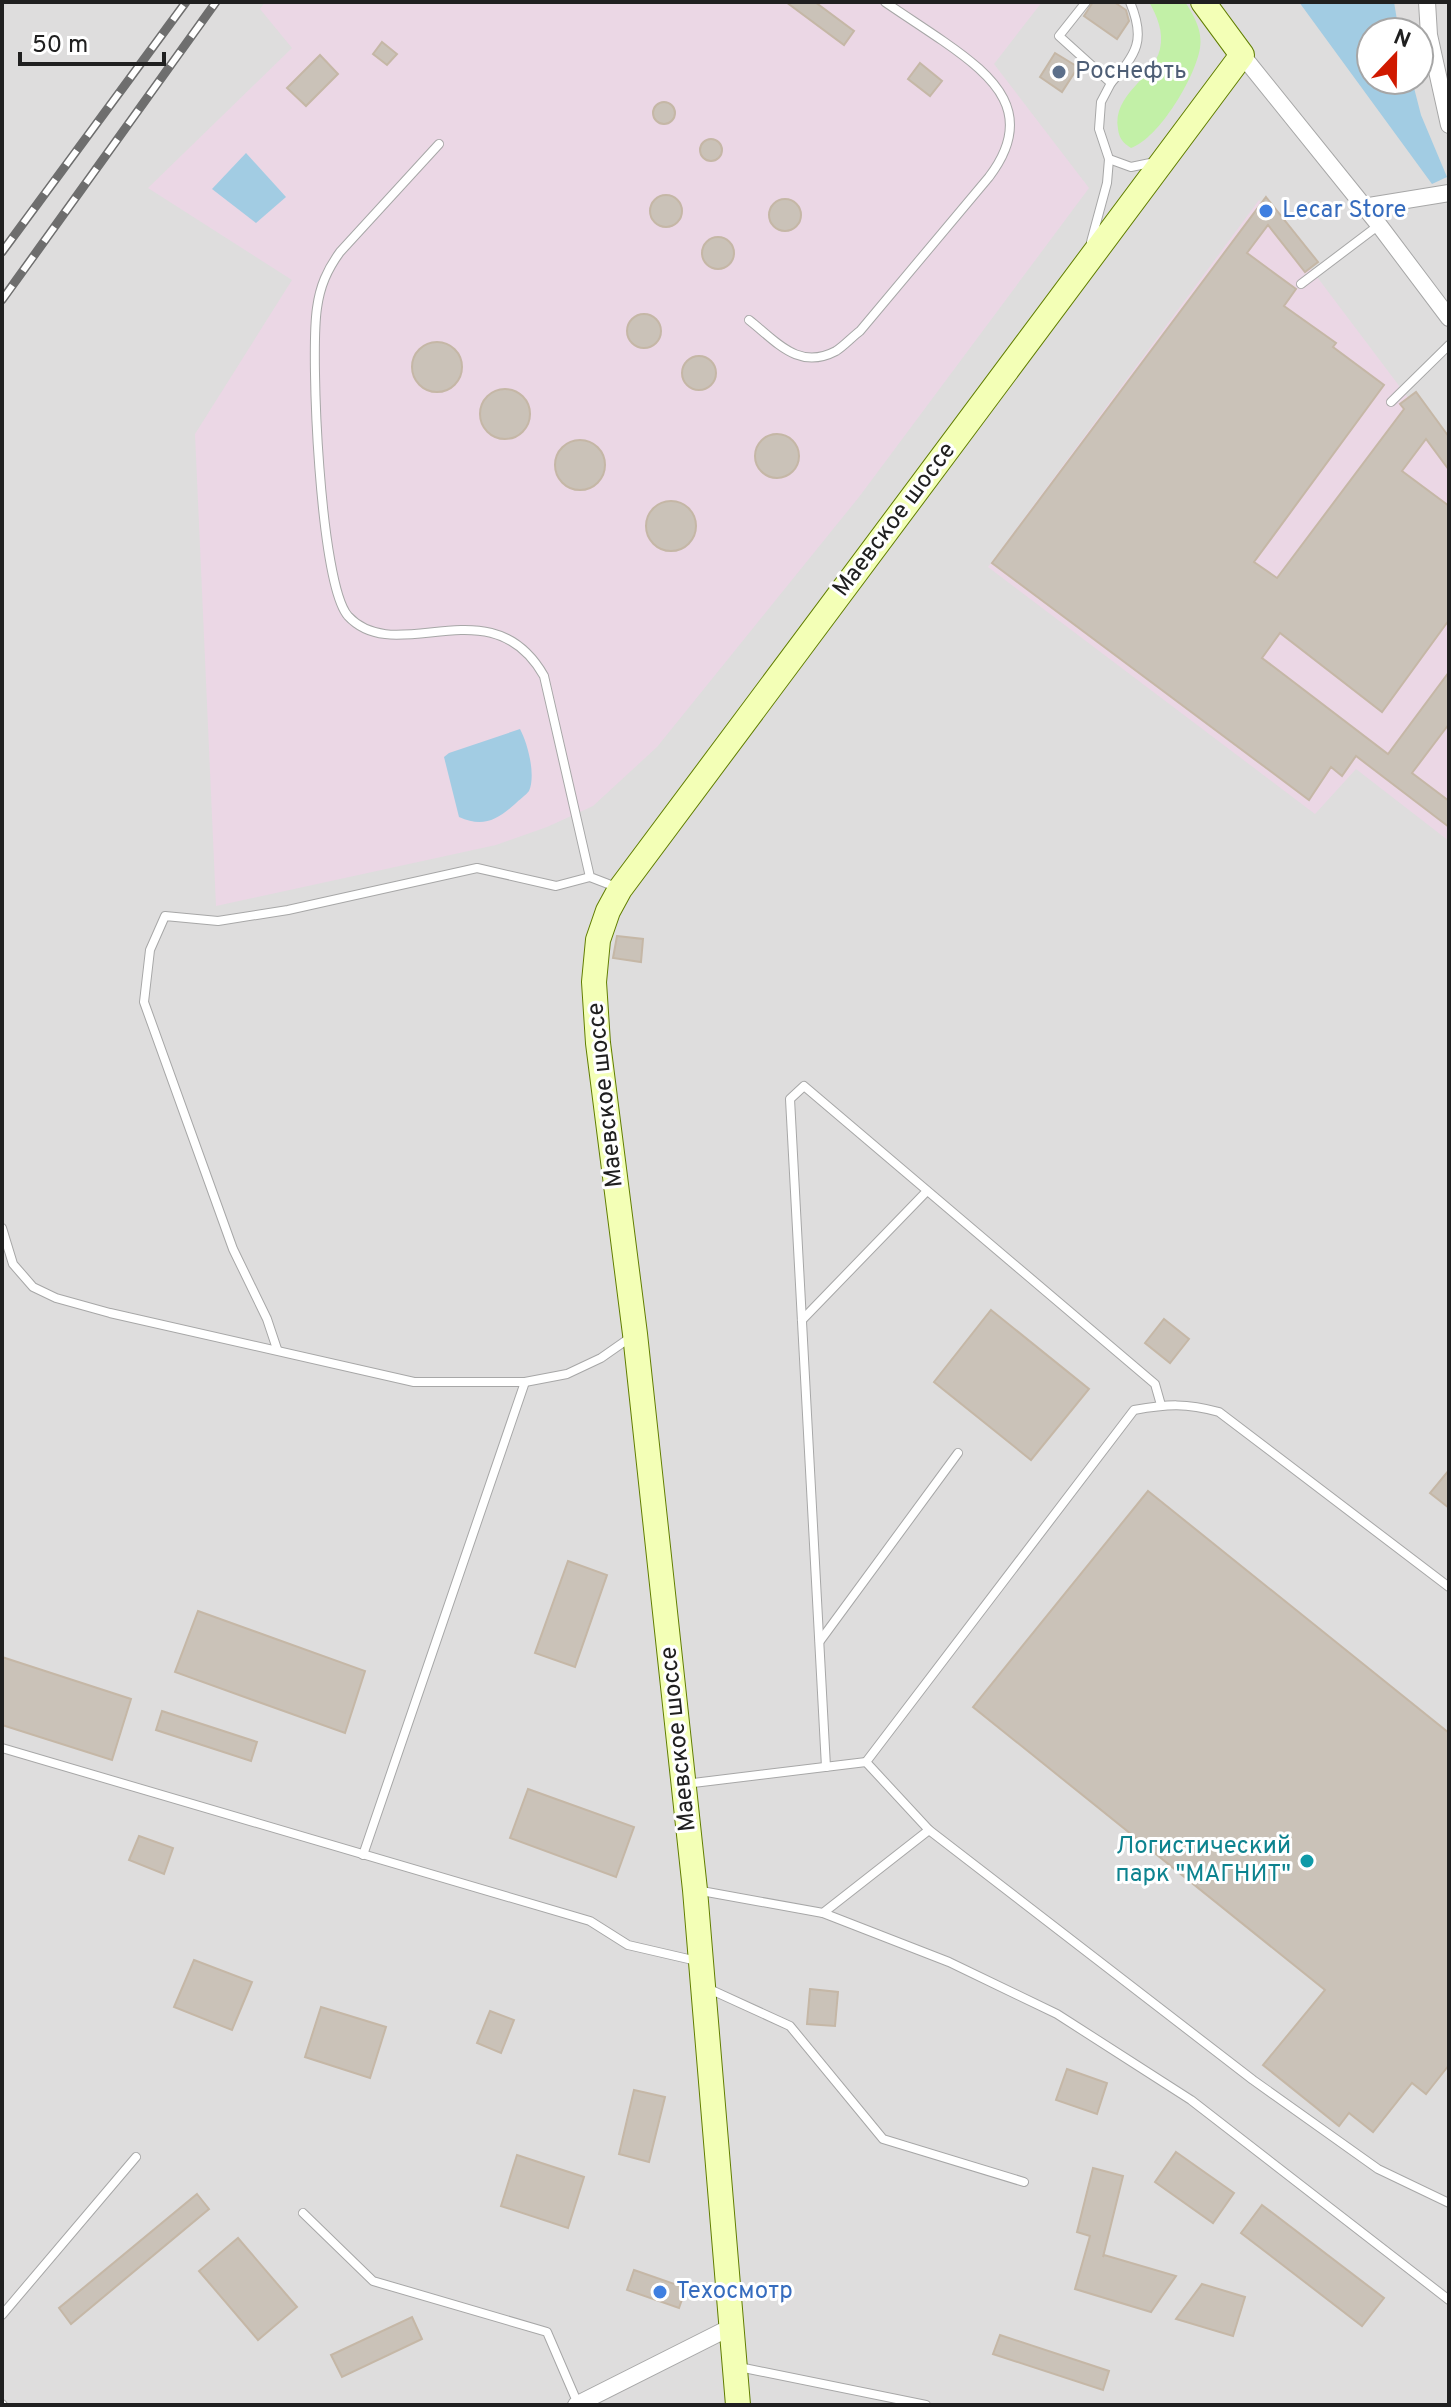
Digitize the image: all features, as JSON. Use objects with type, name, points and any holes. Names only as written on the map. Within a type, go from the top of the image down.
[{"type":"street","points":[[1203,2],[1449,318]]},
{"type":"street","points":[[1427,2],[1429,35],[1449,125]]},
{"type":"street","name":"Маевское шоссе","points":[[738,2405],[695,1890],[635,1334],[598,1043],[594,982],[598,940],[620,889],[1242,55]]},
{"type":"street","points":[[1363,207],[1449,193]]},
{"type":"street","points":[[577,2404],[731,2327]]},
{"type":"lane","points":[[749,320],[794,355],[808,357],[836,350],[860,331],[989,177],[1008,146],[1010,122],[1007,105],[982,69],[885,2]]},
{"type":"lane","points":[[1086,2],[1059,36],[1111,83]]},
{"type":"lane","points":[[1084,266],[1107,183],[1109,159],[1099,129],[1101,102],[1111,83],[1130,61],[1140,35],[1130,2]]},
{"type":"lane","points":[[439,144],[340,252],[326,272],[317,308],[314,354],[316,424],[324,516],[334,577],[347,615],[379,634],[458,630],[492,632],[517,643],[534,659],[544,676],[590,877]]},
{"type":"lane","points":[[1109,159],[1131,167],[1161,161]]},
{"type":"lane","points":[[1301,284],[1379,225]]},
{"type":"lane","points":[[1391,402],[1449,345]]},
{"type":"lane","points":[[277,1349],[267,1319],[233,1249],[144,1002],[150,950],[165,916],[218,921],[288,910],[477,868],[556,886],[590,877],[620,889]]},
{"type":"lane","points":[[826,1767],[790,1099],[804,1086],[1155,1384],[1161,1405]]},
{"type":"lane","points":[[802,1320],[926,1192]]},
{"type":"lane","points":[[2,1228],[13,1264],[33,1287],[56,1298],[414,1382],[525,1382],[567,1374],[601,1358],[635,1334]]},
{"type":"lane","points":[[363,1855],[525,1382]]},
{"type":"lane","points":[[684,1784],[866,1762],[1134,1410],[1191,1404],[1219,1412],[1449,1587]]},
{"type":"lane","points":[[819,1642],[958,1453]]},
{"type":"lane","points":[[2,1748],[590,1921],[628,1945],[702,1974],[790,2026],[883,2139],[1024,2182]]},
{"type":"lane","points":[[866,1762],[929,1830],[1253,2080],[1378,2169],[1449,2203]]},
{"type":"lane","points":[[823,1913],[929,1830]]},
{"type":"lane","points":[[695,1890],[823,1913],[949,1962],[1057,2014],[1191,2100],[1449,2300]]},
{"type":"lane","points":[[2,2315],[136,2157]]},
{"type":"lane","points":[[303,2213],[373,2281],[547,2332],[577,2404]]},
{"type":"lane","points":[[734,2366],[926,2405]]},
{"type":"shaded area","points":[[2,2],[1449,2],[1449,2405],[2,2405]]},
{"type":"shaded area","points":[[265,2],[1042,2],[994,64],[1089,188],[859,497],[657,747],[593,806],[496,845],[216,906],[195,434],[292,280],[148,188],[292,48],[260,9]]},
{"type":"shaded area","points":[[1259,200],[1449,452],[1449,841],[1356,769],[1315,814],[988,567]]},
{"type":"green space","points":[[1149,2],[1185,2],[1197,24],[1200,48],[1191,75],[1174,106],[1153,132],[1131,148],[1119,135],[1118,117],[1127,96],[1150,69],[1160,49],[1159,24]]},
{"type":"water","points":[[1299,2],[1394,2],[1396,16],[1355,16],[1355,79]]},
{"type":"water","points":[[1368,96],[1416,96],[1447,177],[1432,184]]},
{"type":"water","points":[[246,153],[286,197],[256,223],[212,189]]},
{"type":"water","points":[[520,729],[530,760],[532,777],[529,791],[508,810],[489,821],[475,822],[459,817],[444,757]]},
{"type":"building","points":[[786,2],[815,2],[854,31],[844,45]]},
{"type":"building","points":[[1093,2],[1114,2],[1126,10],[1129,21],[1117,39],[1084,16]]},
{"type":"building","points":[[382,42],[397,54],[387,65],[373,54]]},
{"type":"building","name":"Роснефть","points":[[1055,53],[1078,67],[1062,92],[1040,77]]},
{"type":"building","points":[[320,55],[338,74],[306,106],[287,88]]},
{"type":"building","points":[[920,63],[942,81],[930,96],[908,79]]},
{"type":"building","points":[[664,102],[672,105],[675,113],[672,121],[664,124],[656,121],[653,113],[656,105]]},
{"type":"building","points":[[711,139],[719,142],[722,150],[719,158],[711,161],[703,158],[700,150],[703,142]]},
{"type":"building","points":[[666,195],[678,199],[682,211],[678,223],[666,227],[654,223],[650,211],[654,199]]},
{"type":"building","points":[[1266,197],[1318,262],[1305,272],[1268,225],[1247,253],[1296,289],[1284,306],[1336,343],[1333,347],[1384,385],[1254,562],[1277,578],[1404,409],[1400,404],[1416,392],[1449,437],[1449,470],[1426,439],[1402,471],[1449,506],[1449,620],[1382,712],[1280,633],[1262,658],[1388,754],[1449,672],[1449,724],[1412,773],[1449,801],[1449,827],[1356,756],[1342,776],[1331,767],[1309,800],[992,563]]},
{"type":"building","points":[[785,199],[797,203],[801,215],[797,227],[785,231],[773,227],[769,215],[773,203]]},
{"type":"building","points":[[718,237],[730,241],[734,253],[730,265],[718,269],[706,265],[702,253],[706,241]]},
{"type":"building","points":[[644,314],[656,319],[661,331],[656,343],[644,348],[632,343],[627,331],[632,319]]},
{"type":"building","points":[[427,343],[447,343],[461,357],[461,377],[447,391],[427,391],[413,377],[413,357]]},
{"type":"building","points":[[699,356],[711,361],[716,373],[711,385],[699,390],[687,385],[682,373],[687,361]]},
{"type":"building","points":[[495,390],[515,390],[529,404],[529,424],[515,438],[495,438],[481,424],[481,404]]},
{"type":"building","points":[[777,434],[792,441],[799,456],[792,471],[777,478],[762,471],[755,456],[762,441]]},
{"type":"building","points":[[580,440],[598,447],[605,465],[598,483],[580,490],[562,483],[555,465],[562,447]]},
{"type":"building","points":[[661,502],[681,502],[695,516],[695,536],[681,550],[661,550],[647,536],[647,516]]},
{"type":"building","points":[[617,936],[643,939],[641,962],[613,958]]},
{"type":"building","points":[[991,1310],[1089,1389],[1031,1460],[934,1382]]},
{"type":"building","points":[[1164,1319],[1189,1339],[1170,1363],[1145,1343]]},
{"type":"building","points":[[1449,1470],[1449,1508],[1430,1493]]},
{"type":"building","name":"Логистический парк \"МАГНИТ\"","points":[[1148,1491],[1449,1733],[1449,2065],[1426,2094],[1412,2083],[1373,2132],[1349,2113],[1339,2126],[1263,2065],[1325,1990],[973,1707]]},
{"type":"building","points":[[568,1561],[607,1575],[575,1667],[535,1653]]},
{"type":"building","points":[[198,1611],[365,1671],[345,1733],[175,1672]]},
{"type":"building","points":[[2,1657],[131,1699],[112,1760],[2,1725]]},
{"type":"building","points":[[162,1711],[257,1742],[251,1761],[156,1730]]},
{"type":"building","points":[[528,1789],[634,1827],[616,1877],[510,1838]]},
{"type":"building","points":[[139,1836],[173,1848],[164,1874],[129,1860]]},
{"type":"building","points":[[194,1960],[252,1982],[232,2030],[174,2007]]},
{"type":"building","points":[[810,1989],[838,1992],[835,2026],[807,2024]]},
{"type":"building","points":[[321,2007],[386,2027],[370,2078],[305,2057]]},
{"type":"building","points":[[490,2011],[514,2020],[501,2053],[477,2043]]},
{"type":"building","points":[[1067,2069],[1107,2083],[1097,2114],[1056,2100]]},
{"type":"building","points":[[634,2090],[665,2097],[649,2162],[619,2154]]},
{"type":"building","points":[[1176,2152],[1234,2193],[1213,2223],[1155,2182]]},
{"type":"building","points":[[517,2155],[584,2177],[568,2228],[501,2206]]},
{"type":"building","points":[[1093,2168],[1123,2176],[1103,2257],[1176,2276],[1151,2312],[1075,2289],[1090,2236],[1077,2232]]},
{"type":"building","points":[[197,2194],[209,2209],[71,2324],[59,2308]]},
{"type":"building","points":[[1262,2205],[1384,2298],[1362,2326],[1241,2233]]},
{"type":"building","points":[[238,2238],[297,2307],[258,2340],[199,2271]]},
{"type":"building","points":[[634,2270],[686,2288],[679,2308],[627,2290]]},
{"type":"building","points":[[1202,2284],[1245,2297],[1233,2336],[1176,2319]]},
{"type":"building","points":[[412,2317],[422,2339],[342,2377],[331,2355]]},
{"type":"building","points":[[1000,2335],[1109,2371],[1103,2390],[993,2354]]},
{"type":"railway","points":[[2,252],[186,2]]},
{"type":"railway","points":[[2,300],[216,2]]},
{"type":"place","name":"Роснефть","points":[[1059,72]]},
{"type":"place","name":"Lecar Store","points":[[1266,211]]},
{"type":"place","name":"Логистический парк \"МАГНИТ\"","points":[[1307,1861]]},
{"type":"place","name":"Техосмотр","points":[[660,2292]]}]
